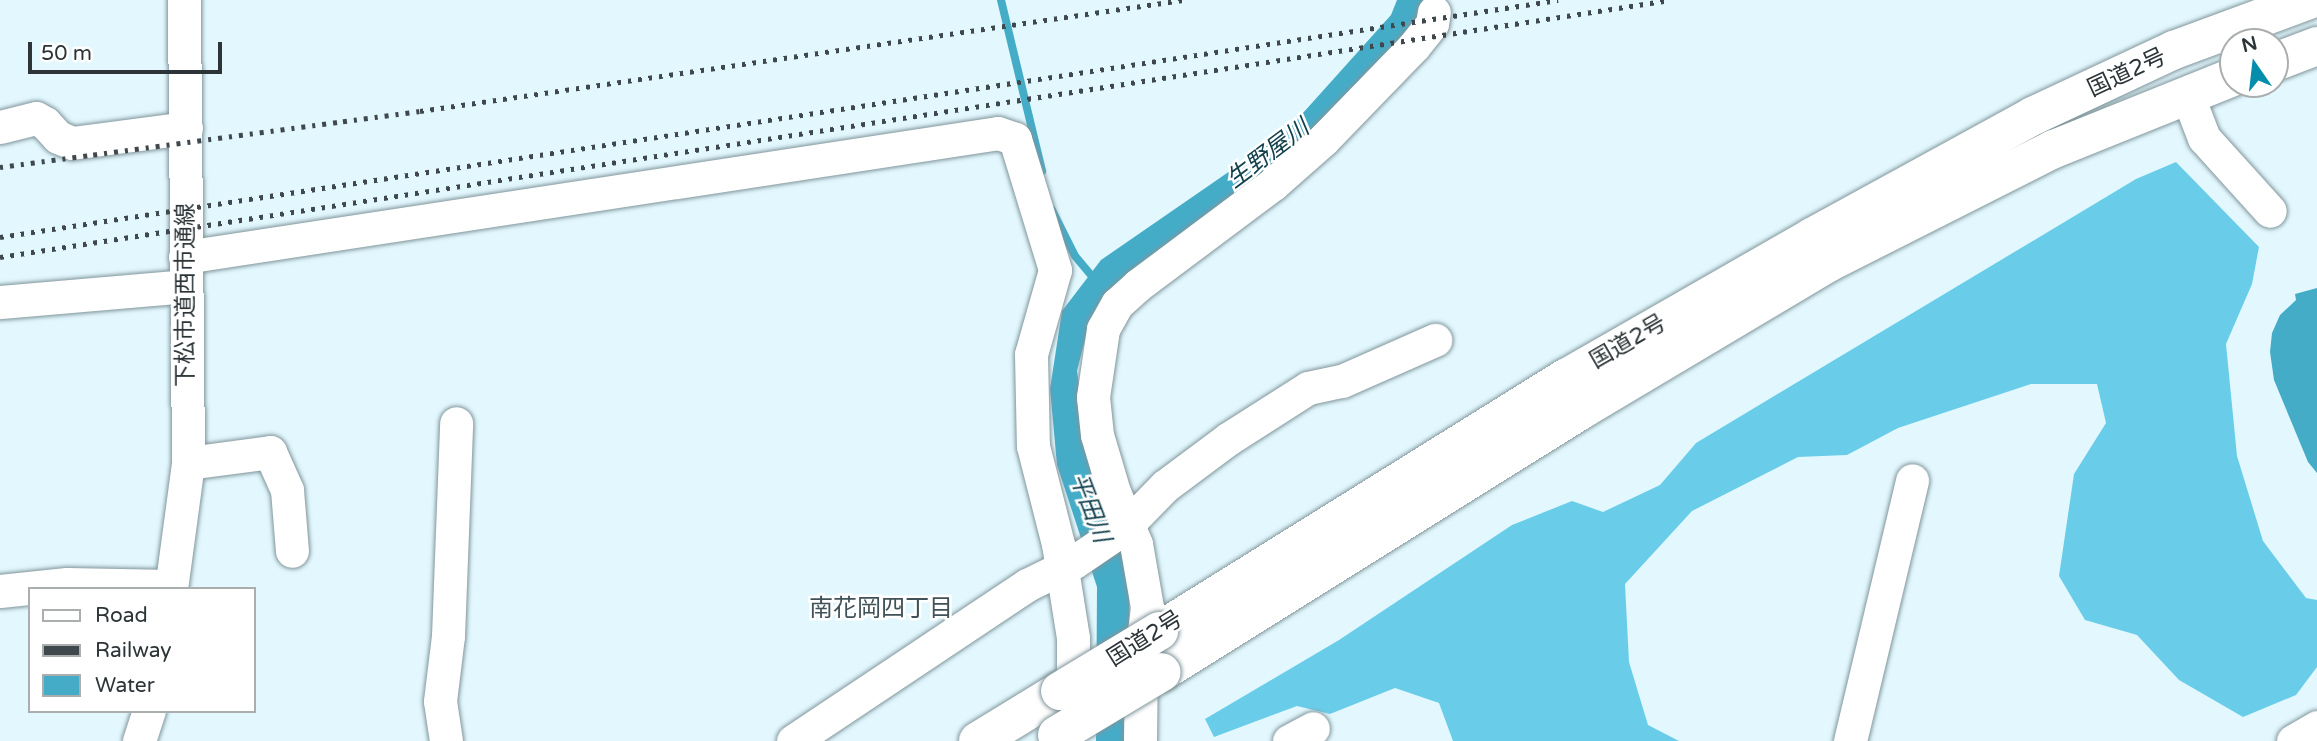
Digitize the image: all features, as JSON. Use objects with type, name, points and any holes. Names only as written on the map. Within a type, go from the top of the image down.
[{"type":"highway","name":"国道2号","points":[[978,741],[1566,378],[1812,237],[2033,116],[2174,51],[2309,0]]},
{"type":"highway","points":[[2289,57],[2317,46]]},
{"type":"highway","name":"国道2号","points":[[1059,739],[1583,409],[1828,262],[2054,149],[2219,82]]},
{"type":"street","name":"下松市道西市通線","points":[[171,587],[188,463],[184,0]]},
{"type":"street","points":[[1140,741],[1142,656],[1147,607],[1127,525],[1097,435],[1093,397],[1103,329],[1117,304],[1273,184],[1324,139],[1414,46],[1432,24],[1434,12]]},
{"type":"street","points":[[2187,94],[2204,138],[2270,211]]},
{"type":"street","points":[[0,127],[36,118],[58,137],[72,143],[186,128]]},
{"type":"street","points":[[0,302],[998,133],[1015,139],[1055,270],[1031,354],[1033,446],[1058,544],[1068,565],[1073,638],[1059,739]]},
{"type":"street","points":[[793,741],[1027,585],[1068,565],[1127,525],[1165,486],[1207,454],[1308,388],[1342,381],[1436,340]]},
{"type":"street","points":[[446,741],[440,701],[448,636],[456,423]]},
{"type":"street","points":[[188,463],[270,452],[287,489],[292,551]]},
{"type":"street","points":[[1850,741],[1912,480]]},
{"type":"street","points":[[41,587],[66,584],[171,587]]},
{"type":"street","points":[[0,592],[28,589]]},
{"type":"street","points":[[139,741],[148,713]]},
{"type":"street","points":[[2293,741],[2317,727]]},
{"type":"shaded area","points":[[2176,162],[2259,247],[2252,284],[2226,344],[2237,456],[2263,541],[2306,598],[2317,600],[2317,667],[2296,695],[2243,717],[2179,680],[2137,635],[2085,620],[2059,576],[2074,474],[2106,423],[2097,384],[2031,384],[1898,428],[1847,455],[1798,457],[1692,511],[1625,584],[1629,662],[1648,725],[1679,741],[1453,741],[1439,703],[1395,688],[1330,714],[1297,706],[1214,737],[1205,719],[1339,640],[1512,525],[1572,501],[1603,512],[1660,485],[1696,443],[2136,179]]},
{"type":"water","points":[[1397,0],[1436,0],[1350,97],[1090,320],[1077,371],[1088,445],[1129,576],[1131,741],[1096,741],[1097,587],[1057,465],[1050,389],[1062,311],[1101,260],[1285,133],[1391,15]]},
{"type":"water","points":[[2317,288],[2317,473],[2308,462],[2274,380],[2270,352],[2272,333],[2280,315],[2296,300],[2295,294]]},
{"type":"waterway","points":[[1001,0],[1042,171]]},
{"type":"waterway","points":[[1052,210],[1075,256],[1097,282]]},
{"type":"railway","points":[[0,167],[420,111],[1183,0]]},
{"type":"railway","points":[[0,237],[1558,0]]},
{"type":"railway","points":[[0,257],[1670,0]]},
{"type":"district","name":"南花岡四丁目","points":[[881,609]]},
{"type":"water label","name":"生野屋川","points":[[1268,154]]},
{"type":"water label","name":"平田川","points":[[1090,508]]}]
